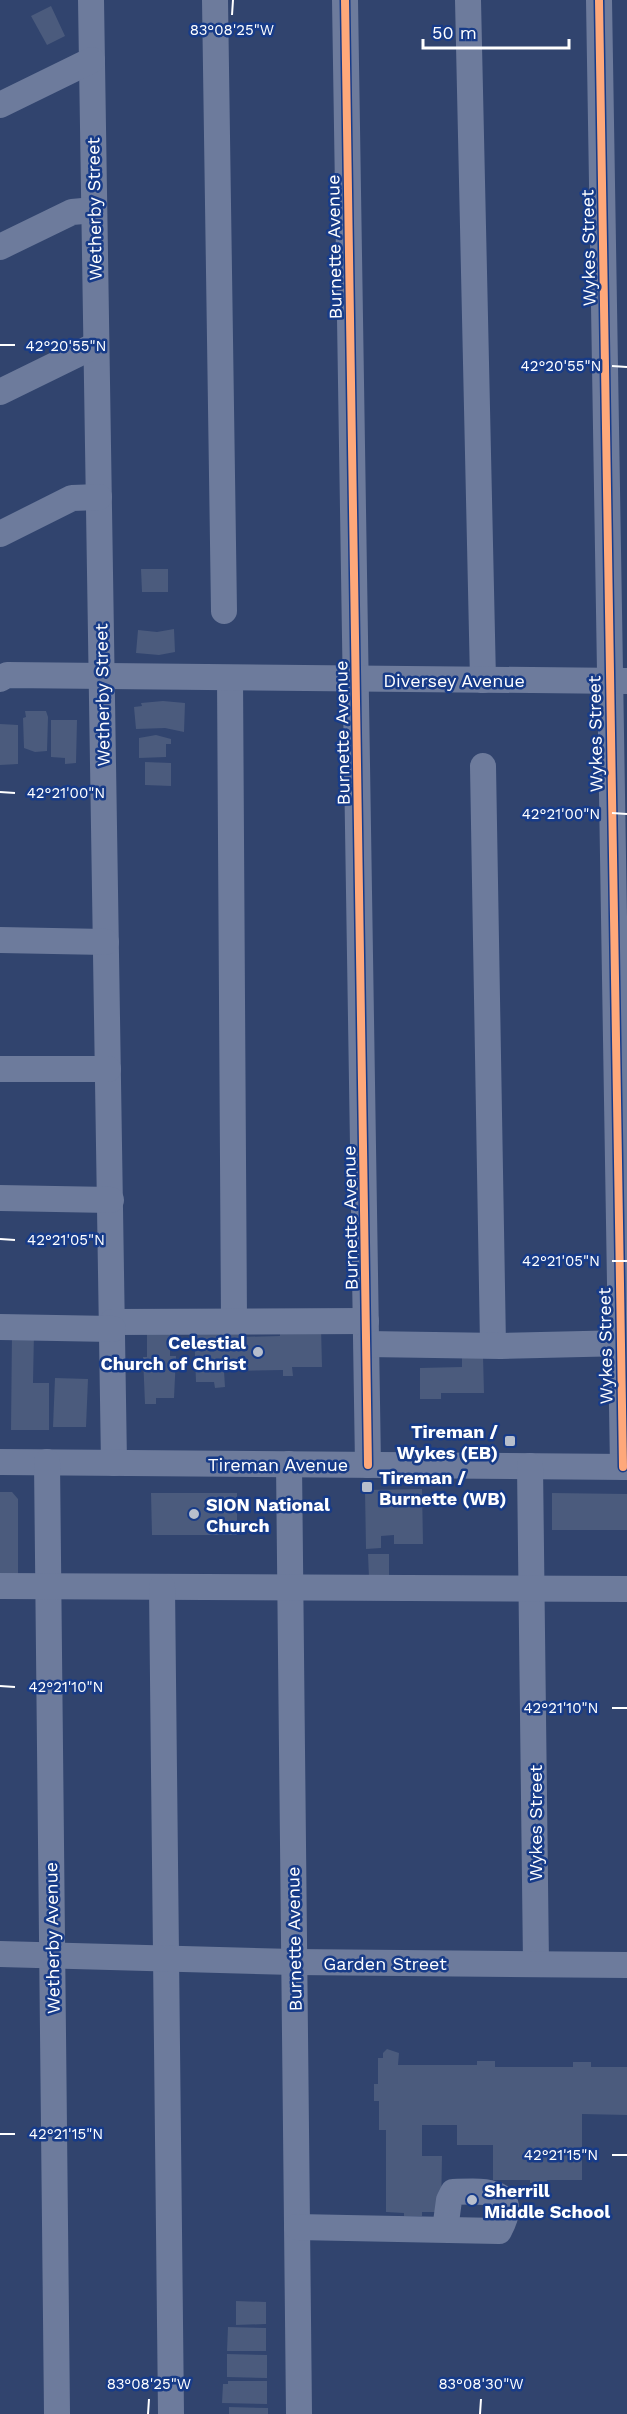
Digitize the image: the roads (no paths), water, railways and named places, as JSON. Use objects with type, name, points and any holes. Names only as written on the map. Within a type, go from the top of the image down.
[{"type":"street","name":"Wetherby Street","points":[[91,0],[114,1462]]},
{"type":"street","points":[[215,0],[224,611]]},
{"type":"street","name":"Burnette Avenue","points":[[345,0],[368,1465]]},
{"type":"street","points":[[468,0],[483,680]]},
{"type":"street","name":"Wykes Street","points":[[599,0],[618,681],[625,1467]]},
{"type":"street","points":[[0,105],[92,60]]},
{"type":"street","points":[[0,247],[72,212],[94,210]]},
{"type":"street","points":[[0,392],[96,345]]},
{"type":"street","points":[[0,534],[72,498],[99,497]]},
{"type":"street","name":"Diversey Avenue","points":[[0,679],[7,675],[618,681]]},
{"type":"street","points":[[231,678],[234,1321]]},
{"type":"street","points":[[483,766],[493,1345]]},
{"type":"street","points":[[0,940],[106,942]]},
{"type":"street","points":[[0,1069],[108,1069]]},
{"type":"street","points":[[0,1198],[111,1200]]},
{"type":"street","points":[[0,1328],[234,1321],[493,1345],[623,1343]]},
{"type":"street","name":"Tireman Avenue","points":[[0,1462],[625,1467]]},
{"type":"street","name":"Wetherby Avenue","points":[[47,1462],[57,2414]]},
{"type":"street","name":"Burnette Avenue","points":[[289,1464],[299,2414]]},
{"type":"street","name":"Wykes Street","points":[[530,1466],[536,1964]]},
{"type":"street","points":[[0,1586],[627,1589]]},
{"type":"street","points":[[162,1587],[171,2414]]},
{"type":"street","name":"Garden Street","points":[[0,1954],[294,1962],[627,1965]]},
{"type":"street","points":[[297,2228],[446,2230]]},
{"type":"place","name":"Celestial Church of Christ","points":[[258,1352]]},
{"type":"place","name":"Tireman / Wykes (EB)","points":[[510,1441]]},
{"type":"place","name":"Tireman / Burnette (WB)","points":[[367,1487]]},
{"type":"place","name":"SION National Church","points":[[194,1514]]},
{"type":"place","name":"Sherrill Middle School","points":[[472,2200]]}]
